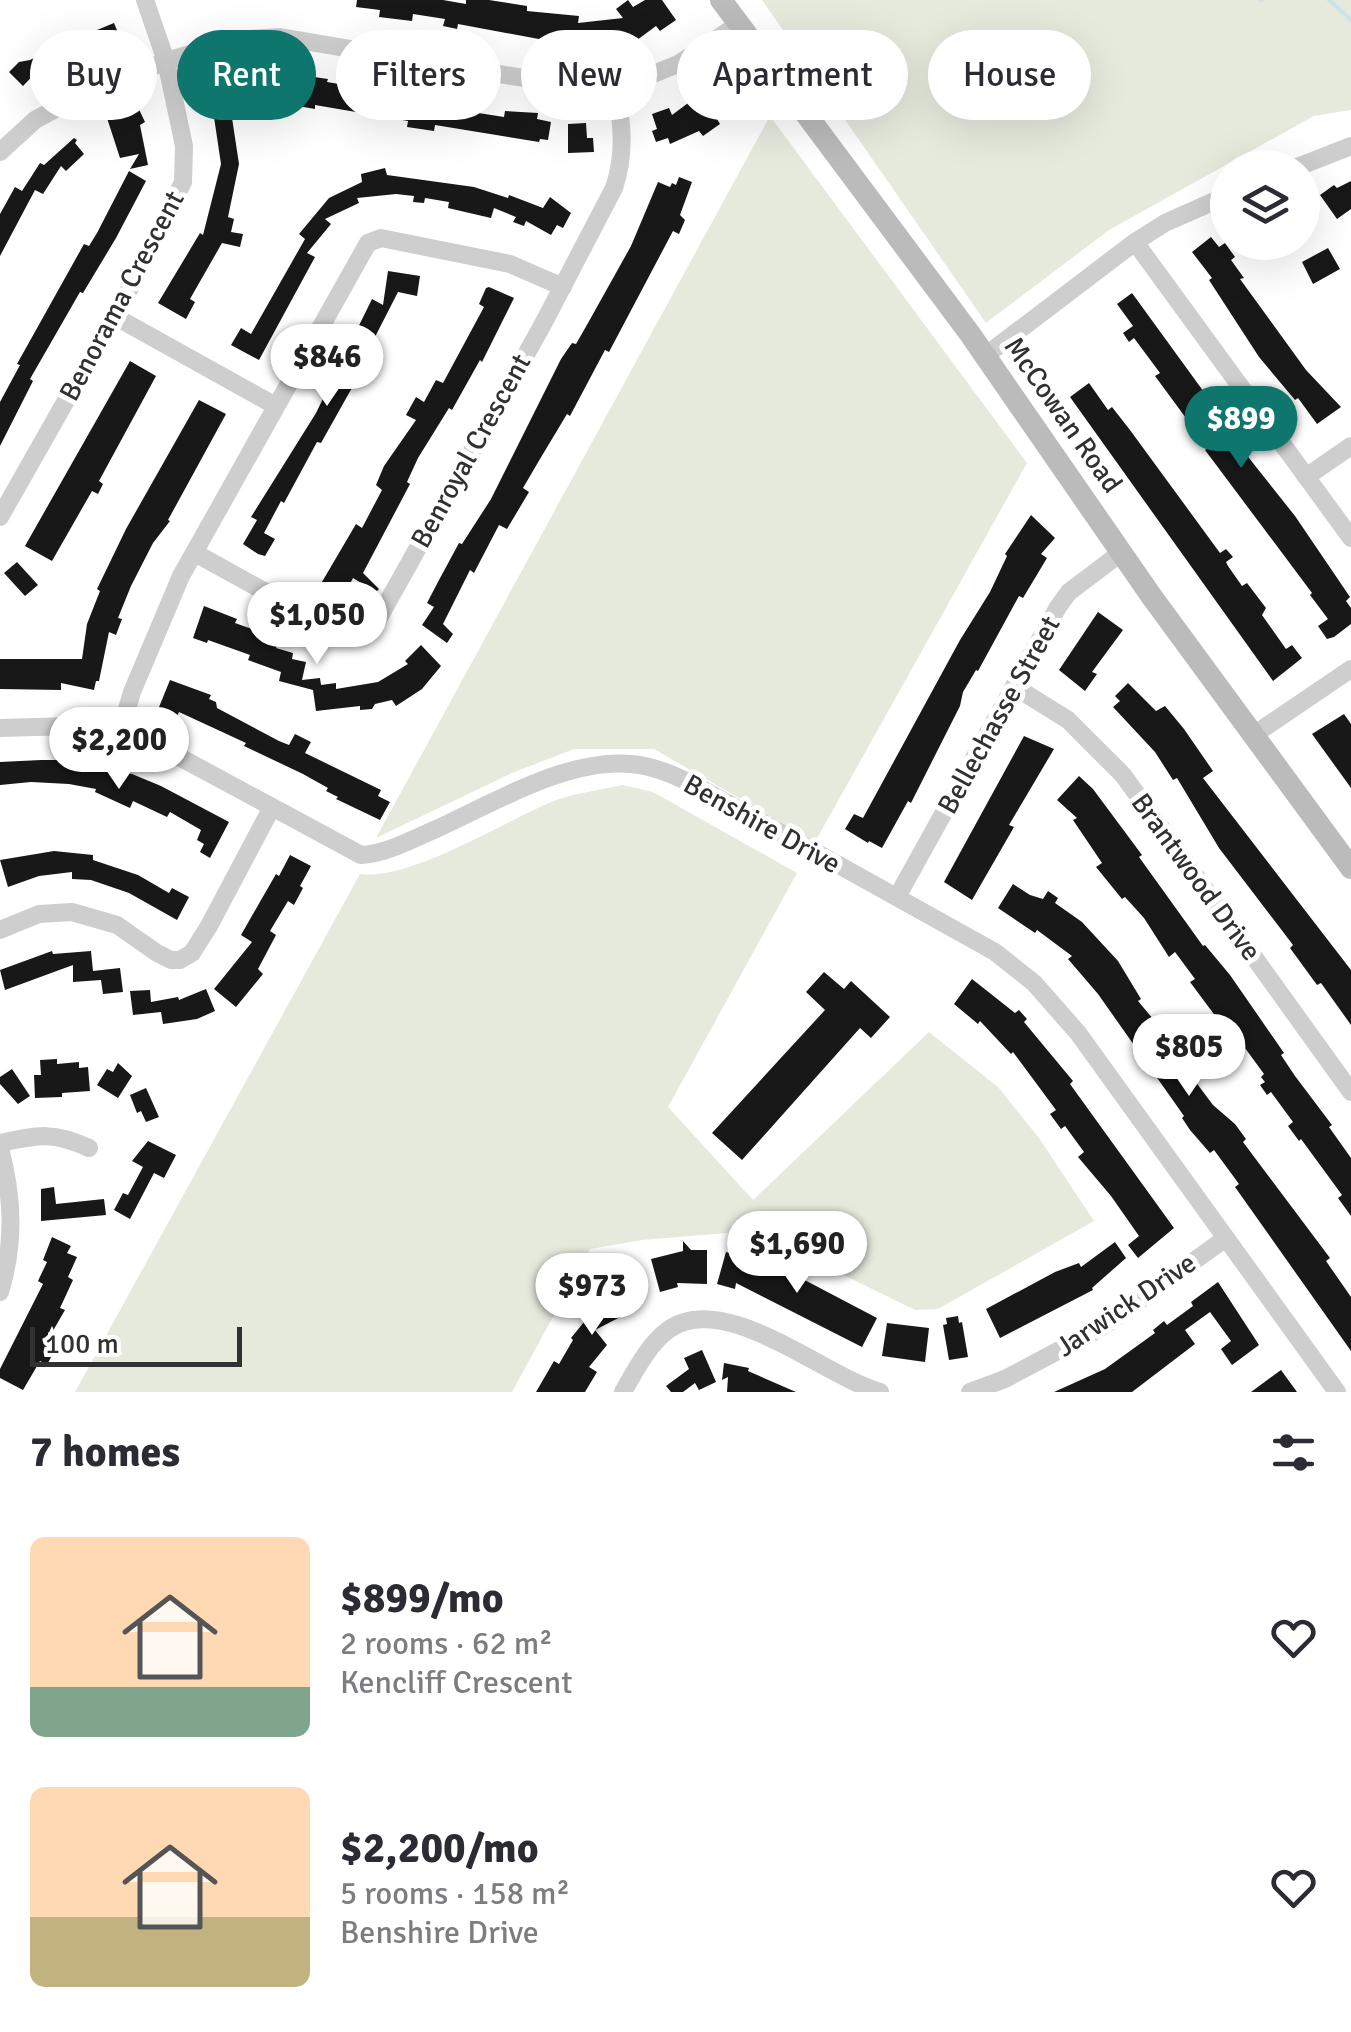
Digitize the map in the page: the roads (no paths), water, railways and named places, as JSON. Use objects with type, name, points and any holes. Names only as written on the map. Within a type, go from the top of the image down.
[{"type":"main road","name":"McCowan Road","points":[[721,0],[985,356],[1351,868]]},
{"type":"street","name":"Benorama Crescent","points":[[0,516],[114,316],[183,182],[184,146],[166,61],[145,0]]},
{"type":"street","points":[[657,71],[678,64],[738,24]]},
{"type":"street","points":[[0,152],[35,120],[57,108],[166,61],[236,40],[280,36],[521,78]]},
{"type":"street","name":"Benroyal Crescent","points":[[195,553],[347,637],[372,630],[614,188],[620,168],[621,120]]},
{"type":"street","points":[[1320,158],[1351,146]]},
{"type":"street","points":[[985,356],[1135,242],[1164,223],[1210,203]]},
{"type":"street","points":[[120,734],[158,628],[195,553],[368,242],[382,238],[510,264],[563,287]]},
{"type":"street","points":[[1135,242],[1351,538]]},
{"type":"street","points":[[114,316],[274,405]]},
{"type":"street","points":[[1306,477],[1351,446]]},
{"type":"street","name":"Bellechasse Street","points":[[897,897],[1049,622],[1069,592],[1122,552]]},
{"type":"street","points":[[1254,734],[1351,669]]},
{"type":"street","name":"Brantwood Drive","points":[[1015,687],[1068,720],[1123,776],[1351,1092]]},
{"type":"street","name":"Benshire Drive","points":[[0,728],[73,726],[120,734],[183,759],[360,855],[372,855],[575,768],[633,764],[662,770],[697,786],[1009,960],[1044,993],[1078,1033],[1337,1392]]},
{"type":"street","points":[[0,930],[40,914],[72,912],[118,925],[158,954],[180,960],[192,953],[209,926],[272,809]]},
{"type":"street","points":[[0,1292],[10,1254],[12,1226],[0,1145],[32,1136],[63,1136],[89,1148]]},
{"type":"street","name":"Jarwick Drive","points":[[970,1392],[1005,1379],[1101,1328],[1226,1238]]},
{"type":"street","points":[[622,1392],[650,1348],[669,1329],[684,1322],[711,1319],[738,1324],[847,1387],[880,1392]]},
{"type":"waterway","points":[[1329,0],[1351,20]]}]
